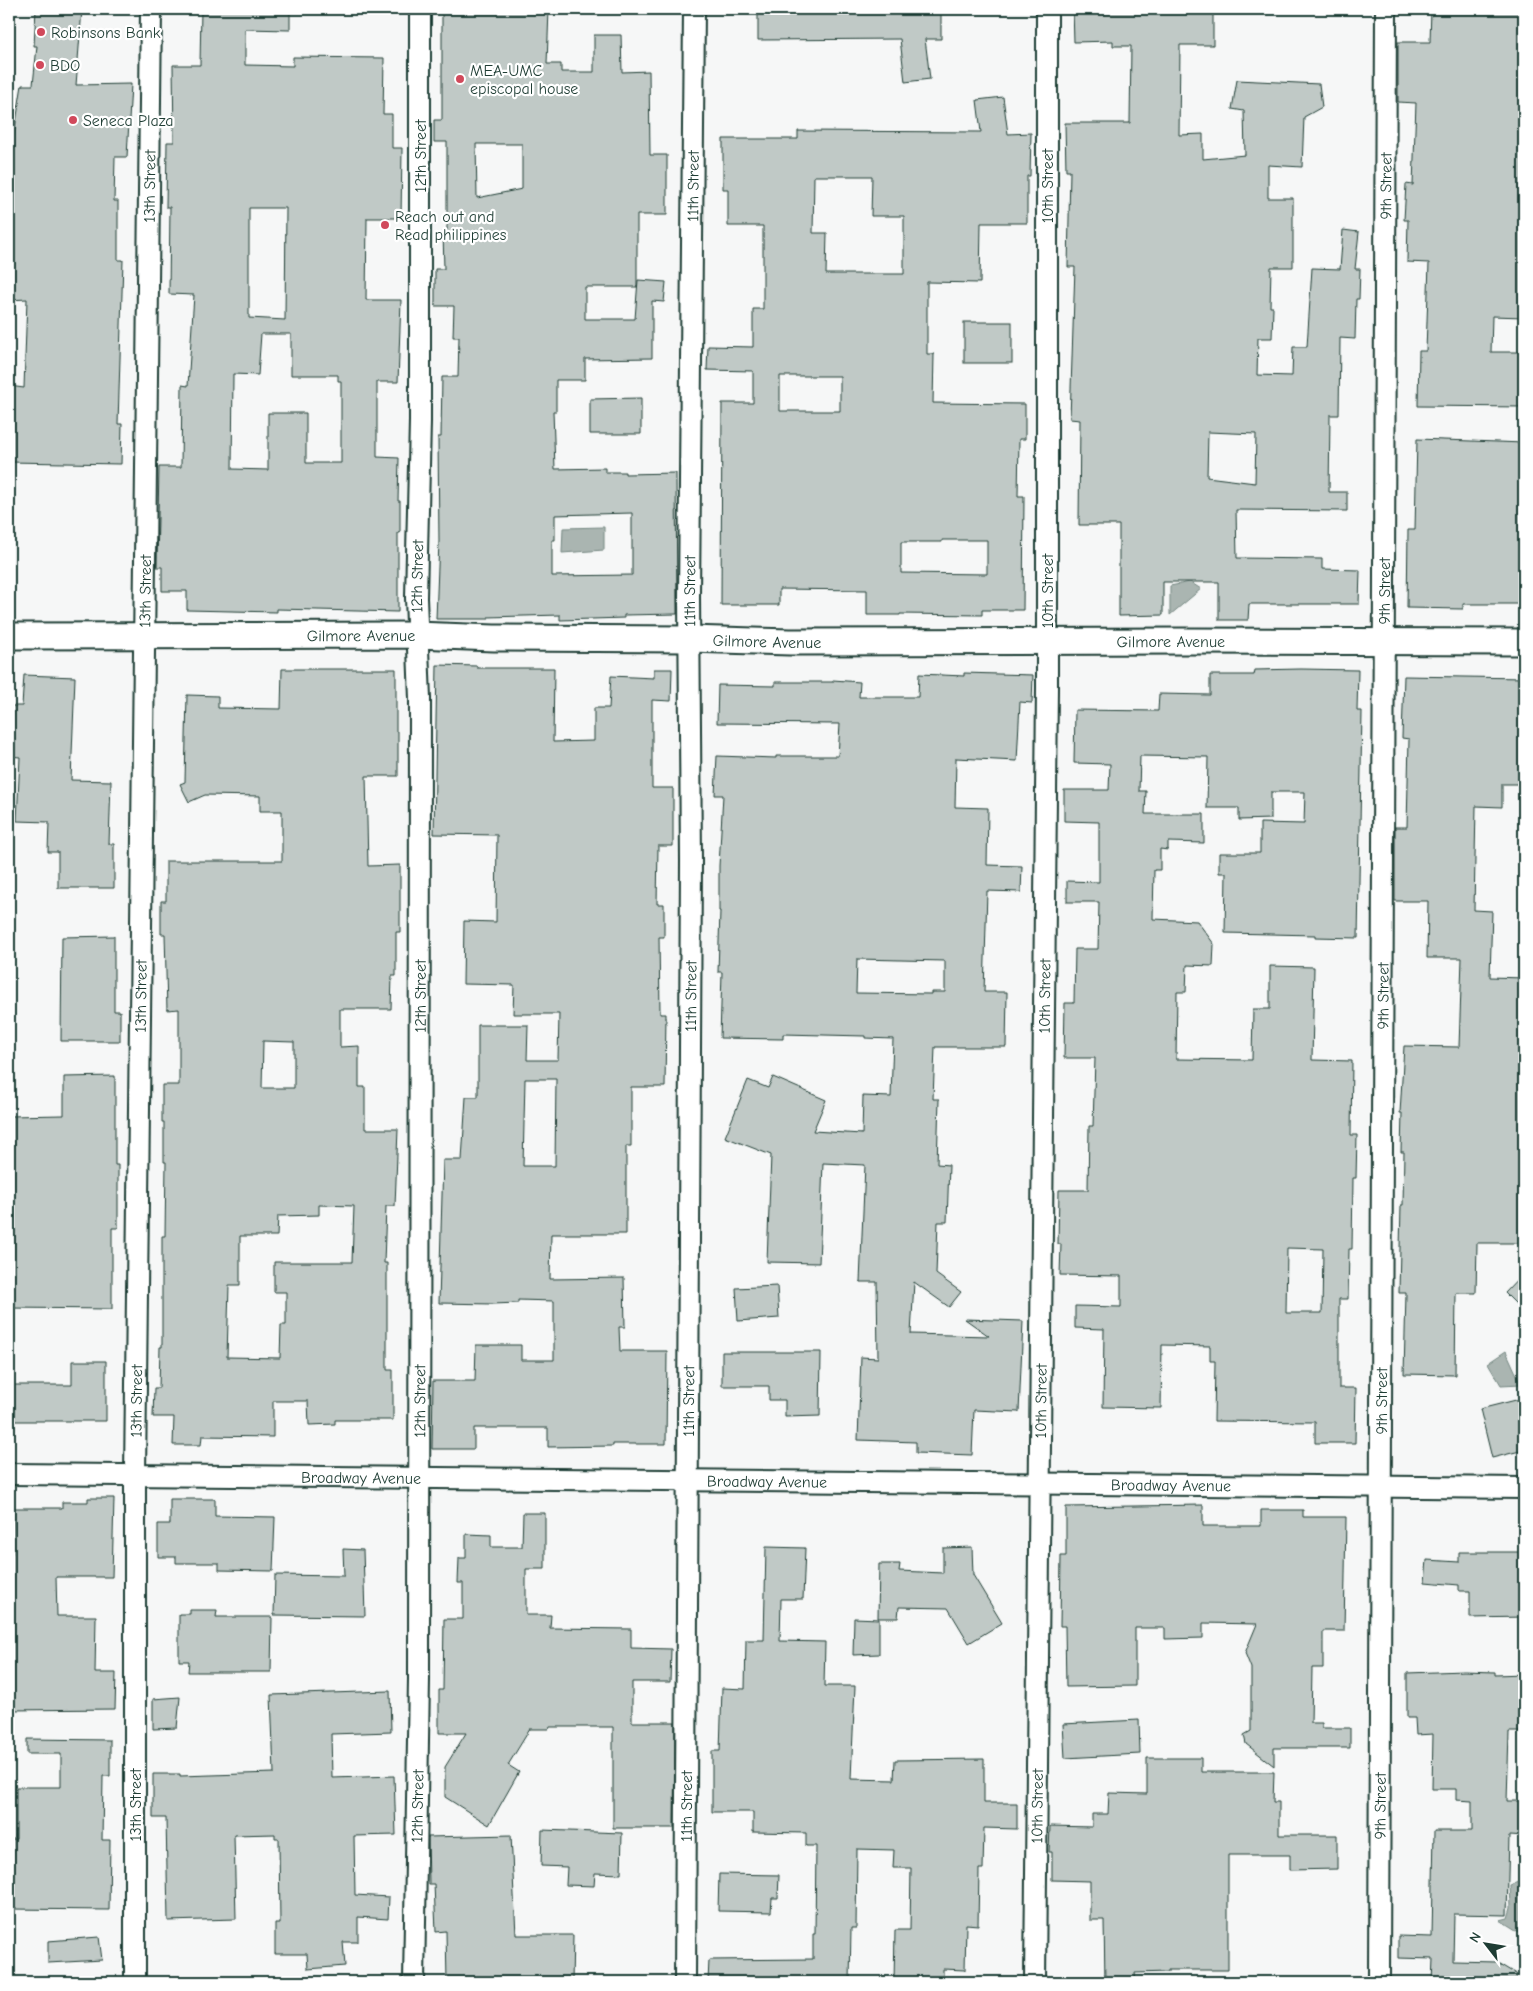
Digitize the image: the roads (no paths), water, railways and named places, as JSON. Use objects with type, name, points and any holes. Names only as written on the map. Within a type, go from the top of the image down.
[{"type":"main road","name":"Gilmore Avenue","points":[[9,636],[416,636],[790,642],[1524,642]]},
{"type":"street","name":"13th Street","points":[[135,1982],[135,1476],[151,9]]},
{"type":"street","name":"12th Street","points":[[414,1982],[419,1679],[420,708],[416,636],[420,401],[420,9]]},
{"type":"street","name":"11th Street","points":[[685,1982],[694,9]]},
{"type":"street","name":"10th Street","points":[[1035,1982],[1046,642],[1047,9]]},
{"type":"street","name":"9th Street","points":[[1380,1982],[1386,9]]},
{"type":"street","name":"Broadway Avenue","points":[[9,1474],[1524,1488]]},
{"type":"place","name":"Robinsons Bank","points":[[41,32]]},
{"type":"place","name":"BDO","points":[[40,65]]},
{"type":"place","name":"MEA-UMC episcopal house","points":[[460,79]]},
{"type":"place","name":"Seneca Plaza","points":[[73,120]]},
{"type":"place","name":"Reach out and Read philippines","points":[[385,225]]}]
